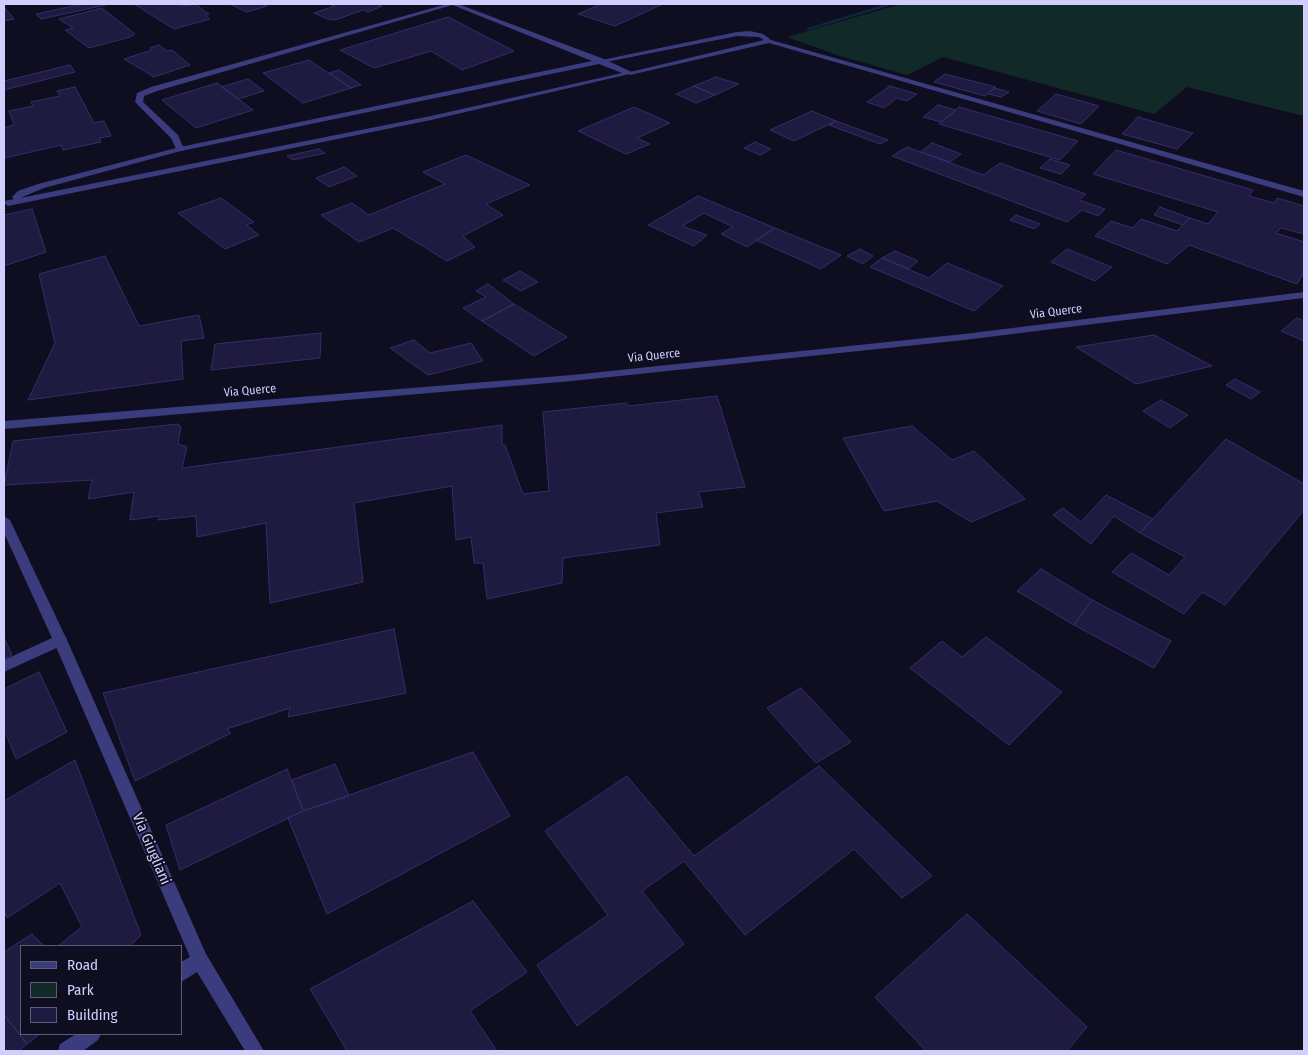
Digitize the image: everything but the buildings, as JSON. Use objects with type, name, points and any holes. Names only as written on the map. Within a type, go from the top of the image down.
[{"type":"street","points":[[180,149],[174,137],[139,102],[140,95],[154,89],[453,4],[630,73]]},
{"type":"street","points":[[6,204],[21,193],[41,186],[180,149],[601,61],[750,33],[761,35],[769,41],[1304,194]]},
{"type":"street","points":[[6,204],[430,118],[754,46],[769,41]]},
{"type":"street","name":"Via Querce","points":[[4,425],[572,378],[964,337],[1304,295]]},
{"type":"street","name":"Via Giugliani","points":[[4,520],[60,640],[200,960],[255,1051]]},
{"type":"street","points":[[4,666],[60,640]]},
{"type":"street","points":[[182,972],[200,960]]},
{"type":"street","points":[[67,1051],[91,1035]]},
{"type":"green space","points":[[901,4],[1304,4],[1304,116],[1187,87],[1154,114],[943,57],[907,75],[840,56],[787,37]]},
{"type":"waterway","points":[[807,29],[892,4]]}]
